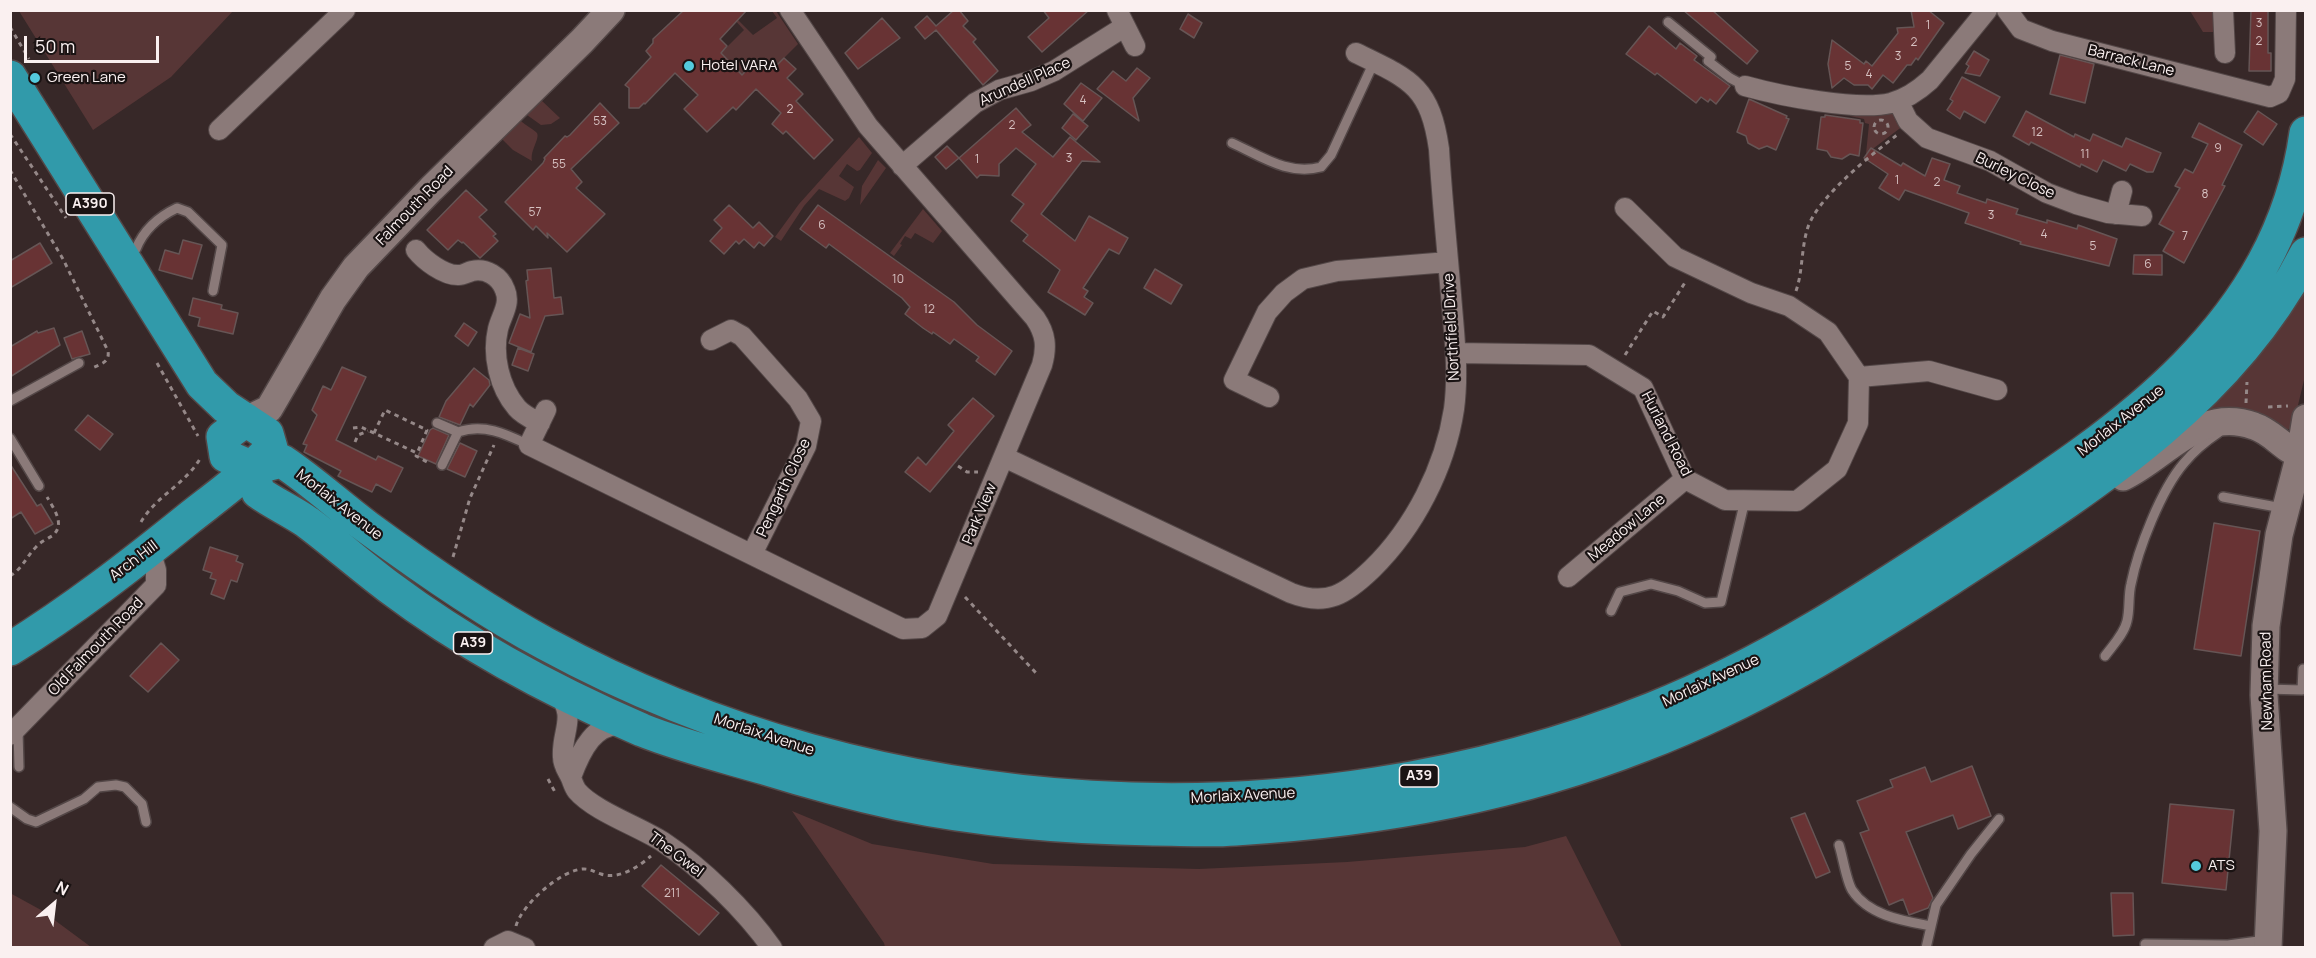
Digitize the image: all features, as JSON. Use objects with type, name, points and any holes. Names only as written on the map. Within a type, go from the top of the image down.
[{"type":"highway","name":"A390","points":[[10,77],[202,384],[216,399],[246,420]]},
{"type":"highway","name":"Morlaix Avenue","points":[[2306,133],[2298,176],[2278,236],[2264,265],[2234,312],[2166,385],[2120,425],[2071,461],[1843,612],[1748,665],[1651,709],[1590,731],[1499,759],[1403,779],[1234,798],[1190,800],[1093,797],[990,787],[941,779],[822,753],[701,714],[633,686],[547,645],[438,578],[282,461],[254,468],[258,492],[307,523],[392,590],[476,645],[548,685],[642,729],[692,748],[818,784],[905,805],[1014,822],[1107,828],[1231,829],[1362,817],[1419,809],[1478,796],[1591,763],[1646,744],[1760,693],[1863,635],[2053,510],[2136,452],[2184,411],[2223,372],[2257,333],[2306,254]]},
{"type":"highway","points":[[246,420],[223,437],[226,456],[254,468]]},
{"type":"highway","name":"Arch Hill","points":[[10,649],[56,621],[254,468]]},
{"type":"street","points":[[219,130],[345,10]]},
{"type":"street","name":"Park View","points":[[530,446],[897,626],[909,630],[922,628],[933,621],[1042,365],[1045,337],[1035,318],[862,118],[790,10]]},
{"type":"street","points":[[1745,86],[1852,105],[1871,106],[1898,101],[1920,89],[1930,80],[1987,10]]},
{"type":"street","name":"Barrack Lane","points":[[2007,10],[2021,29],[2052,41],[2265,96],[2275,96],[2284,84],[2286,10]]},
{"type":"street","points":[[2223,10],[2225,53]]},
{"type":"street","name":"Falmouth Road","points":[[246,420],[269,409],[333,299],[356,267],[610,11]]},
{"type":"street","name":"Arundell Place","points":[[902,165],[975,103],[999,90],[1031,81],[1054,71],[1120,19],[1135,46]]},
{"type":"street","name":"Northfield Drive","points":[[1004,456],[1308,599],[1326,599],[1342,593],[1382,560],[1421,503],[1442,456],[1449,434],[1455,391],[1456,353],[1439,149],[1433,117],[1415,88],[1393,70],[1356,53]]},
{"type":"street","name":"Burley Close","points":[[1898,101],[1910,124],[1927,138],[1990,161],[2052,195],[2092,209],[2142,216]]},
{"type":"street","points":[[2116,214],[2122,191]]},
{"type":"street","points":[[1625,208],[1675,257],[1751,293],[1789,306],[1827,332],[1858,377],[1929,371],[1997,390]]},
{"type":"street","points":[[416,250],[425,260],[451,274],[481,271],[499,279],[505,290],[507,302],[496,339],[500,373],[517,408],[543,417],[530,446]]},
{"type":"street","points":[[1269,397],[1234,380],[1267,312],[1274,302],[1293,285],[1304,279],[1326,273],[1448,262]]},
{"type":"street","name":"Pengarth Close","points":[[711,340],[731,330],[742,336],[798,399],[811,421],[812,427],[806,446],[752,554]]},
{"type":"street","name":"Hurland Road","points":[[1456,353],[1589,355],[1643,388],[1685,479],[1725,500],[1797,501],[1837,469],[1858,423],[1858,377]]},
{"type":"street","name":"Newham Road","points":[[2268,944],[2273,831],[2264,689],[2266,626],[2285,509],[2300,454],[2297,412]]},
{"type":"street","points":[[2053,510],[2128,474],[2196,429],[2216,422],[2235,421],[2267,431],[2291,452],[2300,454]]},
{"type":"street","name":"Meadow Lane","points":[[1568,577],[1685,479]]},
{"type":"street","name":"Old Falmouth Road","points":[[14,732],[156,585],[156,570],[150,550]]},
{"type":"street","name":"The Gwel","points":[[548,685],[558,693],[568,712],[564,765],[579,793],[661,841],[695,867],[758,928],[772,948]]},
{"type":"street","points":[[571,777],[582,751],[596,733],[607,727],[621,724],[642,729]]},
{"type":"street","points":[[494,948],[508,941],[525,948]]},
{"type":"lane","points":[[1668,22],[1711,57],[1708,61],[1745,86]]},
{"type":"lane","points":[[1232,143],[1286,168],[1307,170],[1321,167],[1331,155],[1374,62]]},
{"type":"lane","points":[[123,255],[136,249],[142,234],[167,213],[177,208],[188,212],[222,245],[213,291]]},
{"type":"lane","points":[[10,401],[79,363]]},
{"type":"lane","points":[[2105,656],[2127,622],[2136,565],[2149,528],[2173,478],[2203,444],[2235,421]]},
{"type":"lane","points":[[437,423],[458,432],[468,429],[484,429],[501,432],[530,446]]},
{"type":"lane","points":[[442,465],[458,432]]},
{"type":"lane","points":[[10,438],[39,486]]},
{"type":"lane","points":[[2223,497],[2285,509]]},
{"type":"lane","points":[[1611,611],[1620,592],[1651,584],[1678,591],[1705,603],[1721,602],[1745,500]]},
{"type":"lane","points":[[2264,689],[2302,690],[2303,669]]},
{"type":"lane","points":[[14,732],[19,767]]},
{"type":"lane","points":[[10,807],[30,821],[36,822],[84,799],[98,787],[116,785],[125,787],[142,804],[146,822]]},
{"type":"lane","points":[[1926,948],[1936,905],[1971,854],[1999,819]]},
{"type":"lane","points":[[1839,845],[1852,890],[1874,910],[1901,920],[1931,926]]},
{"type":"lane","points":[[2145,944],[2268,944]]},
{"type":"path","points":[[1884,121],[1888,129],[1882,134],[1878,133],[1875,130],[1876,122],[1884,121]]},
{"type":"path","points":[[1789,306],[1797,288],[1806,236],[1812,217],[1856,167],[1910,124]]},
{"type":"path","points":[[10,134],[70,224]]},
{"type":"path","points":[[10,170],[63,258],[108,351],[109,356],[106,362],[83,371],[79,363]]},
{"type":"path","points":[[1615,370],[1653,311],[1664,317],[1695,266]]},
{"type":"path","points":[[154,358],[200,439]]},
{"type":"path","points":[[2261,408],[2297,412]]},
{"type":"path","points":[[374,433],[385,410],[427,430],[417,458],[431,464]]},
{"type":"path","points":[[353,428],[361,427],[417,453]]},
{"type":"path","points":[[355,441],[358,435],[369,431]]},
{"type":"path","points":[[452,561],[470,498],[501,432]]},
{"type":"path","points":[[150,550],[138,534],[139,526],[148,511],[200,460],[202,453]]},
{"type":"path","points":[[958,466],[967,472],[982,474]]},
{"type":"path","points":[[10,576],[24,565],[37,546],[55,534],[59,526],[58,515],[39,486]]},
{"type":"path","points":[[951,582],[1036,673]]},
{"type":"path","points":[[523,928],[515,926],[521,911],[566,873],[583,869],[608,876],[625,873],[651,857],[661,841]]},
{"type":"shaded area","points":[[19,11],[233,11],[171,77],[93,130]]},
{"type":"shaded area","points":[[772,11],[776,11],[798,44],[777,65],[788,77],[776,89],[756,86],[716,69],[726,58],[721,53],[744,30],[732,17],[733,15],[753,35],[777,18]]},
{"type":"shaded area","points":[[2190,11],[2218,11],[2218,32],[2203,32]]},
{"type":"shaded area","points":[[541,100],[560,118],[551,124],[541,125],[527,115]]},
{"type":"shaded area","points":[[1850,112],[1892,112],[1903,126],[1866,154],[1869,124],[1865,123],[1864,119],[1850,116]]},
{"type":"shaded area","points":[[521,121],[538,135],[532,161],[513,150],[502,139]]},
{"type":"shaded area","points":[[859,137],[872,153],[860,170],[857,171],[847,164],[839,176],[854,187],[849,198],[845,201],[819,189],[804,206],[781,241],[775,237],[799,204]]},
{"type":"shaded area","points":[[878,160],[886,168],[860,205],[862,186]]},
{"type":"shaded area","points":[[923,209],[942,231],[933,243],[915,233],[911,239],[905,236],[894,256],[890,253]]},
{"type":"shaded area","points":[[2305,276],[2305,376],[2291,429],[2232,409],[2195,415]]},
{"type":"shaded area","points":[[792,811],[872,844],[993,864],[1199,869],[1347,862],[1525,847],[1566,836],[1622,947],[885,947]]},
{"type":"shaded area","points":[[10,893],[41,910],[91,947],[11,947]]},
{"type":"building","points":[[684,10],[747,10],[720,39],[727,46],[721,53],[742,75],[756,60],[776,66],[784,58],[796,69],[787,78],[803,94],[796,101],[833,140],[814,159],[786,131],[783,134],[772,124],[781,113],[756,89],[736,110],[733,107],[707,132],[684,109],[698,95],[675,73],[645,104],[639,108],[629,108],[629,88],[625,85],[651,57],[646,51],[653,43],[653,39]]},
{"type":"building","points":[[954,10],[959,10],[968,21],[963,26],[976,39],[973,42],[998,71],[983,85],[936,30],[925,39],[915,27],[927,16],[936,26]]},
{"type":"building","points":[[1043,10],[1089,10],[1042,52],[1028,37],[1049,18]]},
{"type":"building","points":[[1683,10],[1712,10],[1758,51],[1747,64]]},
{"type":"building","points":[[1911,10],[1928,10],[1944,23],[1918,60],[1916,58],[1911,65],[1907,65],[1893,83],[1883,75],[1872,89],[1868,85],[1854,85],[1844,78],[1832,88],[1828,64],[1832,40],[1864,64],[1866,61],[1872,66],[1898,33],[1897,28],[1914,27]]},
{"type":"building","points":[[2251,10],[2268,10],[2268,53],[2271,53],[2271,71],[2249,71]]},
{"type":"building","points":[[1188,14],[1202,23],[1194,38],[1180,29]]},
{"type":"building","points":[[882,18],[900,38],[858,69],[845,53]]},
{"type":"building","points":[[1649,26],[1676,49],[1680,43],[1697,56],[1694,60],[1730,86],[1716,104],[1710,99],[1708,102],[1701,97],[1696,103],[1657,73],[1655,75],[1626,54]]},
{"type":"building","points":[[1974,51],[1989,60],[1980,76],[1965,73],[1969,66],[1966,64]]},
{"type":"building","points":[[2060,55],[2094,64],[2085,103],[2050,94]]},
{"type":"building","points":[[1137,68],[1150,78],[1133,98],[1139,121],[1097,89],[1113,71],[1126,81]]},
{"type":"building","points":[[1962,77],[2000,97],[1985,123],[1964,111],[1960,119],[1947,110],[1953,101],[1950,99]]},
{"type":"building","points":[[1081,83],[1102,98],[1083,121],[1064,104]]},
{"type":"building","points":[[1749,99],[1789,119],[1776,150],[1767,146],[1759,149],[1748,143],[1746,136],[1737,132]]},
{"type":"building","points":[[600,103],[619,123],[571,169],[582,182],[576,188],[605,214],[567,252],[547,233],[548,238],[536,226],[533,230],[505,202],[543,163],[544,158],[565,136],[570,135]]},
{"type":"building","points":[[1016,108],[1031,125],[1022,132],[1053,157],[1070,137],[1100,162],[1082,161],[1041,214],[1075,241],[1089,216],[1128,238],[1119,254],[1109,249],[1083,288],[1088,291],[1084,297],[1093,303],[1085,315],[1048,292],[1060,270],[1023,241],[1028,235],[1011,221],[1024,204],[1012,195],[1036,164],[1016,148],[999,164],[999,176],[980,175],[977,178],[959,158]]},
{"type":"building","points":[[2026,111],[2074,137],[2075,134],[2090,141],[2093,134],[2122,147],[2126,138],[2161,153],[2153,172],[2147,172],[2130,164],[2126,171],[2103,160],[2097,172],[2081,164],[2080,167],[2031,142],[2029,145],[2013,136]]},
{"type":"building","points":[[2258,111],[2277,124],[2263,145],[2244,132]]},
{"type":"building","points":[[1073,114],[1088,126],[1076,140],[1062,128]]},
{"type":"building","points":[[1825,115],[1860,120],[1860,123],[1863,123],[1859,156],[1850,154],[1842,159],[1831,157],[1827,151],[1817,149],[1821,117]]},
{"type":"building","points":[[2199,123],[2242,145],[2222,185],[2225,186],[2184,263],[2163,251],[2174,232],[2159,224],[2180,188],[2175,186],[2185,169],[2193,173],[2208,144],[2192,137]]},
{"type":"building","points":[[947,146],[959,158],[946,169],[935,157]]},
{"type":"building","points":[[1871,148],[1901,166],[1903,163],[1925,176],[1932,158],[1950,164],[1944,180],[1960,186],[1957,193],[1986,203],[1987,199],[2018,209],[2016,214],[2047,223],[2047,220],[2077,229],[2078,225],[2117,239],[2109,266],[2020,244],[2021,242],[1965,223],[1969,213],[1905,190],[1899,200],[1879,188],[1888,174],[1864,158]]},
{"type":"building","points":[[466,190],[487,210],[479,217],[496,234],[493,236],[498,241],[480,258],[458,240],[448,250],[427,230]]},
{"type":"building","points":[[729,205],[753,228],[759,222],[773,236],[764,246],[759,242],[754,248],[744,239],[739,244],[736,241],[724,254],[710,241],[722,228],[714,220]]},
{"type":"building","points":[[818,205],[954,302],[977,325],[1012,351],[995,375],[976,361],[979,357],[954,339],[950,344],[905,314],[910,307],[902,298],[829,244],[826,248],[800,229]]},
{"type":"building","points":[[183,240],[202,245],[192,279],[159,270],[165,250],[179,254]]},
{"type":"building","points":[[40,243],[52,263],[10,288],[10,261]]},
{"type":"building","points":[[2134,255],[2162,255],[2162,275],[2133,274]]},
{"type":"building","points":[[551,268],[554,298],[561,297],[563,314],[545,316],[531,352],[509,343],[520,314],[530,318],[527,270]]},
{"type":"building","points":[[1155,269],[1182,285],[1171,304],[1144,288]]},
{"type":"building","points":[[193,298],[222,305],[221,309],[238,313],[233,334],[198,326],[200,318],[189,315]]},
{"type":"building","points":[[464,323],[477,332],[468,346],[455,336]]},
{"type":"building","points":[[54,328],[60,345],[10,377],[10,347],[37,331],[38,333]]},
{"type":"building","points":[[82,331],[90,354],[72,359],[64,338]]},
{"type":"building","points":[[518,348],[534,354],[528,371],[512,365]]},
{"type":"building","points":[[342,367],[366,377],[336,440],[376,460],[378,456],[403,468],[391,492],[376,484],[372,492],[361,487],[338,476],[341,471],[304,452],[307,445],[303,444],[317,415],[312,410],[323,386],[331,390]]},
{"type":"building","points":[[474,368],[489,380],[490,385],[473,407],[470,404],[460,425],[439,417],[446,401]]},
{"type":"building","points":[[973,398],[994,416],[930,492],[905,472],[918,457],[926,465],[954,431],[948,425]]},
{"type":"building","points":[[88,415],[113,434],[100,450],[75,430]]},
{"type":"building","points":[[433,428],[449,435],[436,464],[418,456]]},
{"type":"building","points":[[460,443],[477,451],[465,477],[447,469]]},
{"type":"building","points":[[10,464],[37,506],[41,504],[53,524],[35,534],[21,512],[10,519]]},
{"type":"building","points":[[2214,523],[2260,531],[2241,656],[2194,649]]},
{"type":"building","points":[[210,547],[238,556],[236,561],[243,564],[237,582],[231,580],[224,599],[211,594],[216,580],[210,578],[212,573],[203,570]]},
{"type":"building","points":[[161,643],[179,660],[148,692],[130,676]]},
{"type":"building","points":[[1972,766],[1991,816],[1958,829],[1953,815],[1906,832],[1933,898],[1928,908],[1909,915],[1903,899],[1889,905],[1860,833],[1869,830],[1857,801],[1893,787],[1890,780],[1925,767],[1931,782]]},
{"type":"building","points":[[2170,804],[2234,810],[2226,890],[2162,883]]},
{"type":"building","points":[[1805,813],[1830,872],[1816,878],[1791,818]]},
{"type":"building","points":[[661,865],[719,913],[699,935],[642,886]]},
{"type":"building","points":[[2111,893],[2133,893],[2134,935],[2113,936]]},
{"type":"place","name":"Hotel VARA","points":[[689,66]]},
{"type":"place","name":"Green Lane","points":[[35,78]]},
{"type":"place","name":"ATS","points":[[2196,866]]}]
